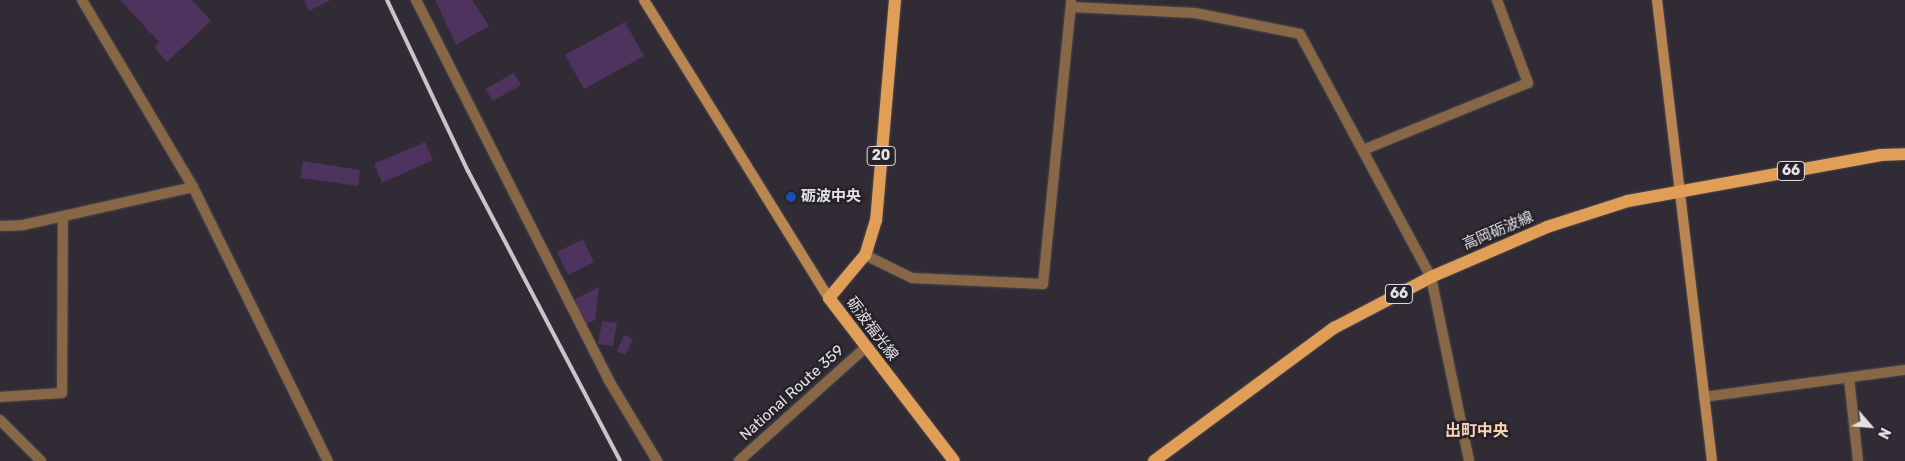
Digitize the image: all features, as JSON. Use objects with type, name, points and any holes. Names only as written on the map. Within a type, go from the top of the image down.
[{"type":"main road","name":"砺波福光線","points":[[895,0],[876,220],[865,255],[829,298],[865,348],[954,461]]},
{"type":"main road","name":"高岡砺波線","points":[[1154,461],[1334,328],[1431,277],[1547,227],[1628,201],[1880,155],[1905,154]]},
{"type":"street","points":[[82,0],[193,187],[328,461]]},
{"type":"street","points":[[416,0],[604,370],[656,461]]},
{"type":"street","points":[[644,0],[829,298]]},
{"type":"street","points":[[1363,150],[1528,83],[1497,0]]},
{"type":"street","points":[[1657,0],[1678,192],[1712,461]]},
{"type":"street","points":[[865,255],[912,278],[1043,284],[1071,3],[1195,13],[1300,34],[1431,277],[1469,461]]},
{"type":"street","points":[[0,226],[63,216],[193,187]]},
{"type":"street","points":[[0,397],[62,393],[63,216]]},
{"type":"street","name":"National Route 359","points":[[739,461],[865,348]]},
{"type":"street","points":[[1704,397],[1905,370]]},
{"type":"street","points":[[1849,378],[1858,461]]},
{"type":"street","points":[[0,420],[41,461]]},
{"type":"building","points":[[120,0],[192,0],[211,21],[167,62],[154,47],[159,42]]},
{"type":"building","points":[[304,0],[331,0],[309,11]]},
{"type":"building","points":[[435,0],[472,0],[489,26],[456,45]]},
{"type":"building","points":[[625,22],[644,56],[584,89],[565,55]]},
{"type":"building","points":[[514,73],[521,85],[493,101],[485,89]]},
{"type":"building","points":[[425,142],[433,160],[382,183],[374,164]]},
{"type":"building","points":[[303,161],[360,170],[358,186],[300,178]]},
{"type":"building","points":[[583,239],[594,262],[568,275],[557,252]]},
{"type":"building","points":[[599,287],[595,320],[582,326],[575,299]]},
{"type":"building","points":[[602,321],[617,323],[613,346],[598,344]]},
{"type":"building","points":[[624,335],[633,339],[625,355],[617,351]]},
{"type":"railway","points":[[387,0],[468,171],[620,461]]},
{"type":"place","name":"砺波中央","points":[[791,197]]},
{"type":"district","name":"出町中央","points":[[1477,431]]}]
